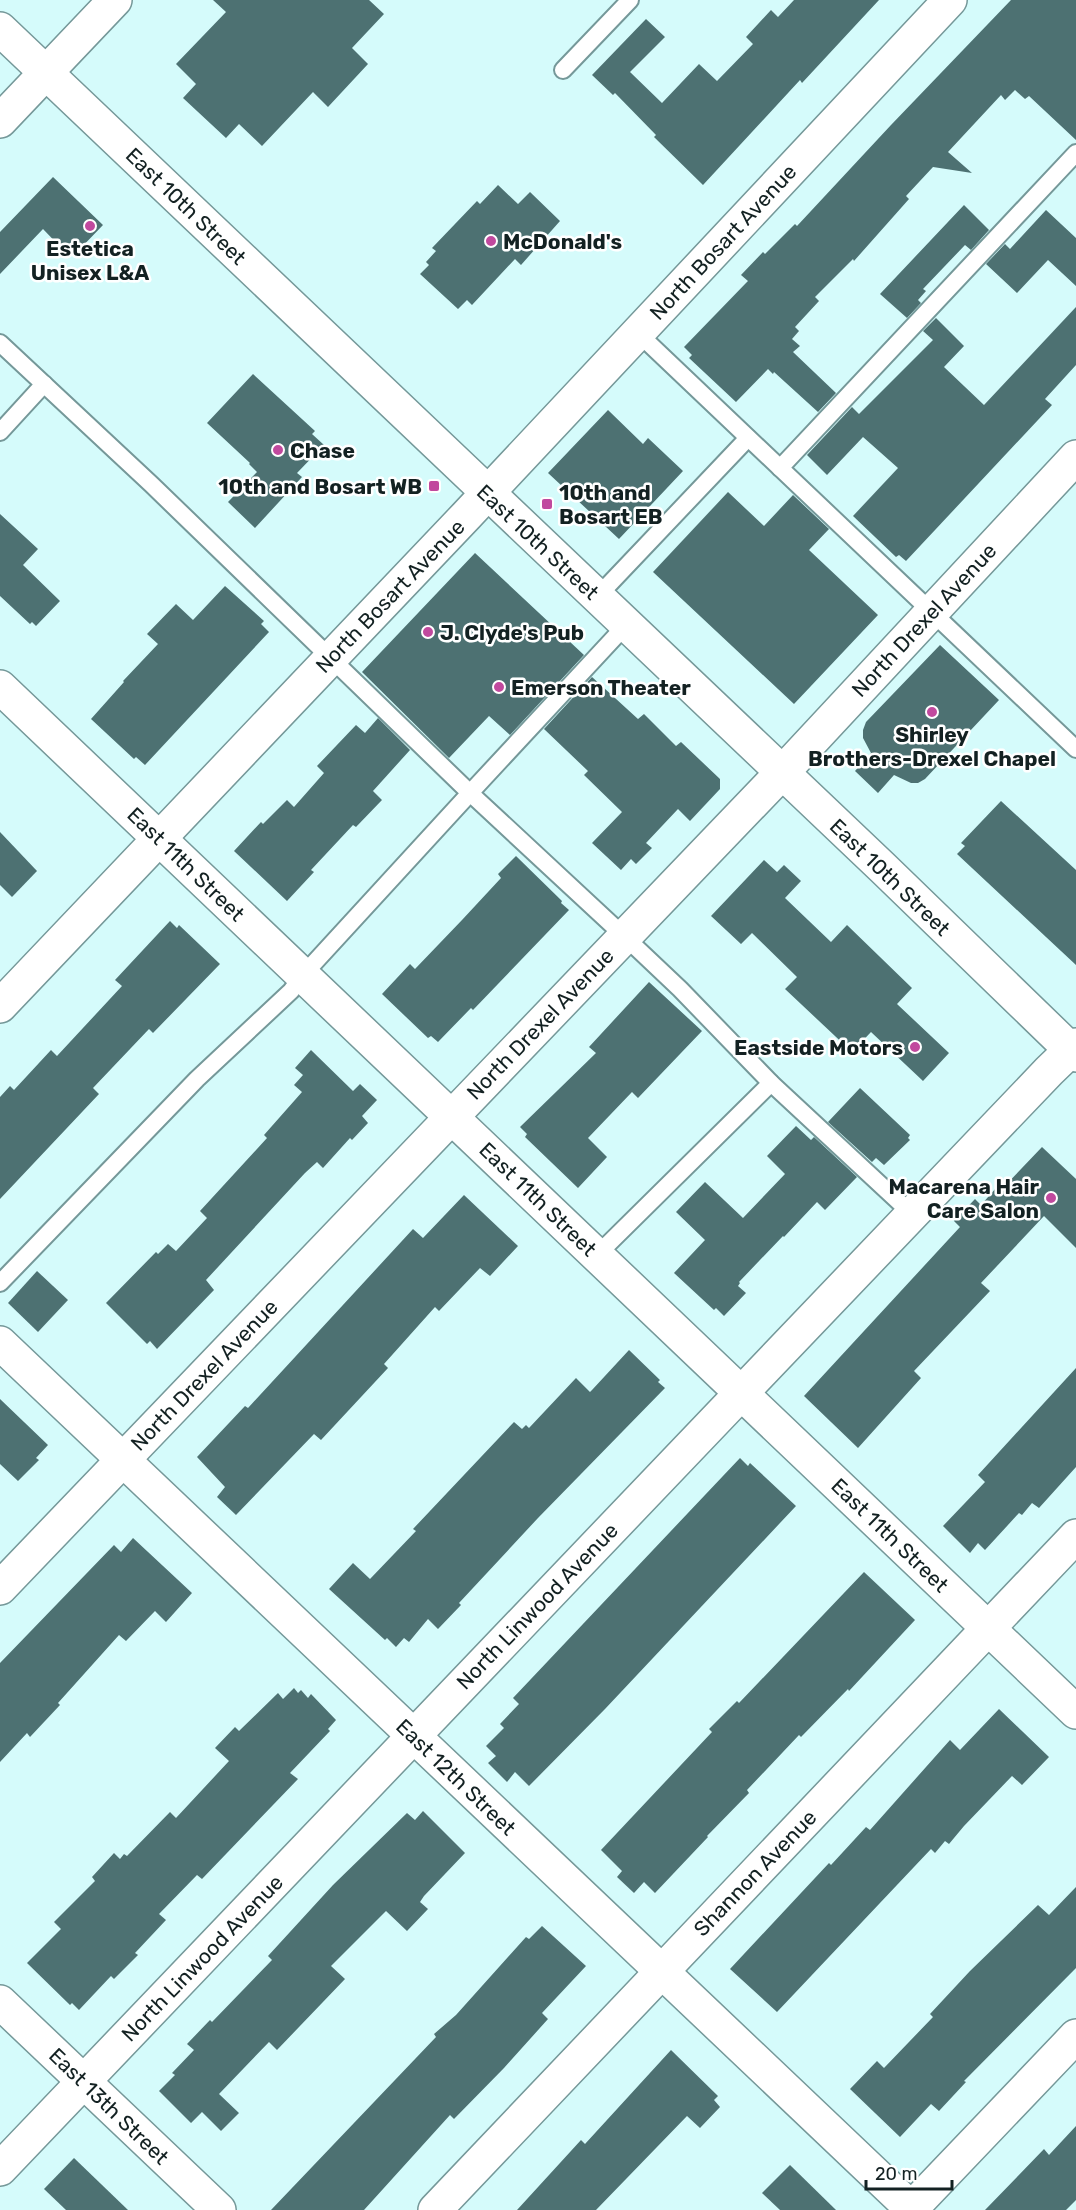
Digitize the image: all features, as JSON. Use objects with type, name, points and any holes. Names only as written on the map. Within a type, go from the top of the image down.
[{"type":"street","points":[[0,121],[115,0]]},
{"type":"street","name":"North Bosart Avenue","points":[[0,1006],[487,494],[950,0]]},
{"type":"street","name":"East 10th Street","points":[[0,29],[1074,1050]]},
{"type":"street","name":"North Drexel Avenue","points":[[0,1588],[624,936],[1076,457]]},
{"type":"street","name":"East 11th Street","points":[[0,687],[1076,1712]]},
{"type":"street","name":"North Linwood Avenue","points":[[0,2169],[912,1214],[1074,1050]]},
{"type":"street","name":"East 12th Street","points":[[0,1343],[911,2210]]},
{"type":"street","name":"Shannon Avenue","points":[[435,2210],[1076,1536]]},
{"type":"street","name":"East 13th Street","points":[[0,2002],[219,2210]]},
{"type":"street","points":[[911,2210],[1076,2036]]},
{"type":"lane","points":[[563,70],[630,0]]},
{"type":"lane","points":[[780,468],[1076,153]]},
{"type":"lane","points":[[638,333],[1076,749]]},
{"type":"lane","points":[[0,343],[151,484],[470,793],[680,989],[771,1083],[912,1214]]},
{"type":"lane","points":[[0,432],[44,384]]},
{"type":"lane","points":[[597,597],[748,438]]},
{"type":"lane","points":[[0,1283],[197,1080],[291,991],[303,975],[470,793],[627,625]]},
{"type":"lane","points":[[597,1255],[771,1083]]},
{"type":"building","points":[[213,0],[369,0],[384,14],[352,48],[368,64],[328,107],[313,92],[262,146],[239,124],[226,138],[183,98],[196,84],[176,64],[226,12]]},
{"type":"building","points":[[794,0],[879,0],[802,83],[800,80],[703,185],[654,137],[656,135],[615,93],[613,95],[592,75],[646,19],[665,37],[630,72],[662,103],[699,64],[717,81],[753,44],[746,37],[771,10],[778,17]]},
{"type":"building","points":[[1011,0],[1076,0],[1076,140],[1029,96],[1025,99],[1015,90],[1005,100],[1001,95],[948,152],[972,173],[933,167],[906,196],[909,199],[854,261],[853,259],[815,297],[819,301],[795,327],[799,331],[792,339],[800,346],[793,352],[836,393],[818,412],[768,369],[736,402],[689,358],[692,355],[684,347],[748,281],[741,275],[795,224],[797,226]]},
{"type":"building","points":[[53,177],[103,225],[77,252],[73,249],[68,255],[43,229],[0,274],[0,232]]},
{"type":"building","name":"McDonald's","points":[[498,185],[518,204],[530,192],[560,221],[521,265],[515,259],[472,305],[467,300],[458,309],[420,274],[429,265],[426,262],[436,251],[432,248],[477,201],[480,204]]},
{"type":"building","points":[[964,205],[989,230],[971,250],[965,245],[923,289],[926,291],[918,300],[921,303],[907,318],[880,294]]},
{"type":"building","points":[[1046,210],[1076,238],[1076,286],[1048,260],[1017,293],[986,264],[1005,244],[1010,249]]},
{"type":"building","points":[[1076,307],[1076,365],[1045,399],[1052,405],[906,561],[899,555],[896,557],[853,516],[898,468],[863,437],[827,475],[807,455],[852,407],[859,414],[933,340],[923,331],[936,318],[964,346],[944,367],[984,405]]},
{"type":"building","name":"Chase","points":[[253,374],[315,431],[312,434],[324,445],[297,473],[302,477],[255,528],[228,502],[257,472],[207,423]]},
{"type":"building","points":[[608,410],[643,444],[648,438],[683,471],[619,539],[548,473]]},
{"type":"building","points":[[728,492],[764,526],[793,495],[829,529],[809,550],[878,615],[794,704],[653,572]]},
{"type":"building","points":[[0,514],[38,549],[23,565],[60,601],[36,626],[32,622],[30,624],[0,596]]},
{"type":"building","points":[[475,553],[584,655],[510,735],[489,716],[449,758],[362,672]]},
{"type":"building","points":[[225,586],[264,621],[261,624],[269,632],[145,765],[136,757],[134,759],[91,719],[158,644],[147,634],[176,604],[193,620]]},
{"type":"building","name":"Shirley Brothers-Drexel Chapel","points":[[940,645],[999,700],[925,779],[918,783],[911,783],[894,775],[878,793],[855,771],[871,753],[863,738],[866,722]]},
{"type":"building","points":[[592,677],[638,719],[644,714],[676,746],[681,742],[720,779],[720,789],[690,821],[678,809],[646,843],[652,848],[636,864],[631,859],[621,870],[592,843],[622,812],[584,775],[588,771],[544,729]]},
{"type":"building","points":[[378,718],[410,750],[373,791],[382,800],[356,827],[353,825],[311,870],[314,872],[287,901],[234,851],[261,822],[263,824],[287,800],[294,807],[324,773],[317,766],[356,725],[365,733]]},
{"type":"building","points":[[1001,801],[1076,870],[1076,965],[957,854],[965,846],[961,843]]},
{"type":"building","points":[[0,832],[37,871],[12,897],[0,885]]},
{"type":"building","points":[[516,856],[569,910],[473,1010],[471,1008],[438,1042],[431,1036],[428,1038],[382,994],[410,964],[415,969],[501,878],[498,874]]},
{"type":"building","points":[[764,860],[777,872],[784,865],[801,881],[785,898],[831,942],[847,925],[912,988],[897,1004],[949,1053],[923,1081],[871,1032],[852,1052],[785,989],[797,977],[752,933],[741,944],[711,916]]},
{"type":"building","points":[[170,921],[177,928],[179,925],[220,964],[153,1033],[149,1029],[93,1088],[99,1094],[0,1199],[0,1097],[10,1086],[14,1090],[51,1050],[57,1056],[122,986],[115,980]]},
{"type":"building","points":[[649,982],[702,1031],[638,1098],[632,1092],[588,1138],[607,1157],[578,1188],[525,1137],[527,1134],[520,1127],[596,1053],[589,1047]]},
{"type":"building","points":[[311,1050],[353,1091],[360,1084],[377,1100],[362,1116],[368,1123],[352,1140],[350,1138],[323,1168],[317,1162],[305,1173],[206,1280],[214,1290],[157,1349],[150,1341],[147,1344],[106,1303],[156,1252],[158,1254],[168,1244],[176,1251],[207,1218],[200,1211],[267,1138],[264,1135],[302,1092],[294,1085],[303,1075],[295,1068]]},
{"type":"building","points":[[860,1088],[910,1135],[908,1138],[910,1140],[884,1165],[876,1158],[872,1162],[828,1122]]},
{"type":"building","points":[[796,1126],[811,1140],[814,1137],[857,1177],[825,1210],[817,1202],[783,1236],[739,1282],[738,1286],[746,1293],[724,1316],[716,1308],[714,1310],[674,1273],[705,1240],[676,1212],[705,1182],[743,1218],[785,1174],[767,1156]]},
{"type":"building","points":[[1042,1147],[1076,1179],[1076,1248],[1044,1216],[981,1283],[990,1291],[914,1371],[921,1378],[858,1448],[804,1396],[960,1227],[954,1221],[975,1199],[981,1205],[996,1188],[1000,1191]]},
{"type":"building","points":[[464,1195],[518,1246],[490,1276],[480,1268],[439,1311],[435,1307],[384,1364],[388,1368],[321,1440],[314,1434],[236,1515],[217,1497],[225,1487],[197,1457],[245,1406],[248,1408],[413,1229],[423,1238]]},
{"type":"building","points":[[37,1271],[68,1300],[38,1332],[8,1303]]},
{"type":"building","points":[[629,1350],[660,1380],[658,1382],[665,1388],[538,1518],[459,1603],[461,1605],[438,1629],[428,1619],[409,1642],[404,1638],[396,1647],[387,1638],[385,1640],[329,1589],[353,1563],[370,1579],[416,1531],[413,1529],[514,1422],[522,1429],[526,1425],[529,1428],[576,1378],[590,1392]]},
{"type":"building","points":[[1076,1368],[1076,1467],[1039,1508],[1032,1503],[1022,1515],[1019,1513],[985,1550],[978,1543],[970,1553],[943,1526],[985,1482],[978,1475]]},
{"type":"building","points":[[0,1399],[48,1445],[36,1458],[39,1460],[18,1481],[0,1464]]},
{"type":"building","points":[[740,1458],[748,1466],[750,1463],[796,1506],[605,1709],[529,1786],[515,1772],[507,1782],[488,1763],[496,1756],[486,1746],[504,1728],[500,1724],[519,1704],[513,1698]]},
{"type":"building","points":[[133,1538],[192,1593],[166,1622],[155,1611],[126,1641],[119,1635],[58,1703],[60,1705],[30,1737],[27,1733],[0,1762],[0,1663],[114,1545],[121,1552]]},
{"type":"building","points":[[864,1572],[915,1620],[849,1691],[848,1689],[801,1737],[799,1735],[747,1790],[749,1793],[655,1893],[644,1882],[634,1893],[617,1877],[622,1871],[601,1850],[712,1732],[709,1729],[737,1701],[739,1703]]},
{"type":"building","points":[[294,1688],[298,1693],[301,1690],[308,1698],[311,1694],[336,1720],[328,1729],[330,1731],[290,1773],[298,1779],[202,1879],[197,1875],[159,1914],[166,1920],[135,1953],[138,1955],[114,1979],[111,1976],[79,2010],[72,2003],[70,2005],[27,1963],[61,1929],[54,1922],[95,1881],[92,1877],[114,1853],[120,1859],[124,1854],[127,1856],[170,1812],[176,1818],[229,1761],[215,1748],[235,1727],[239,1731],[278,1693],[283,1699]]},
{"type":"building","points":[[999,1709],[1049,1757],[1022,1785],[1012,1776],[949,1844],[945,1841],[935,1853],[931,1849],[777,2012],[730,1969],[829,1863],[831,1865],[866,1827],[870,1830],[950,1740],[960,1750]]},
{"type":"building","points":[[423,1811],[465,1853],[420,1902],[428,1909],[407,1931],[386,1911],[331,1966],[345,1979],[277,2050],[269,2042],[219,2094],[239,2113],[221,2131],[202,2112],[191,2123],[159,2091],[194,2050],[187,2044],[210,2020],[212,2022],[272,1960],[268,1956],[333,1885],[407,1813],[415,1820]]},
{"type":"building","points":[[1076,1887],[1076,1968],[964,2081],[966,2082],[939,2111],[931,2104],[900,2137],[850,2089],[877,2061],[884,2068],[933,2017],[930,2014],[970,1971],[1038,1905],[1049,1915]]},
{"type":"building","points":[[542,1926],[586,1966],[542,2013],[548,2019],[504,2068],[454,2119],[450,2115],[364,2210],[271,2210],[436,2037],[434,2034],[456,2015],[526,1937],[529,1939]]},
{"type":"building","points":[[671,2050],[718,2096],[714,2100],[720,2107],[700,2128],[687,2116],[596,2210],[517,2210],[581,2140],[585,2144]]},
{"type":"building","points":[[1076,2126],[1076,2200],[1066,2210],[985,2210],[1044,2149],[1049,2155]]},
{"type":"building","points":[[74,2158],[128,2210],[66,2210],[44,2189]]},
{"type":"building","points":[[790,2165],[836,2210],[780,2210],[762,2193]]},
{"type":"place","name":"Estetica Unisex L&A","points":[[90,226]]},
{"type":"place","name":"McDonald's","points":[[491,241]]},
{"type":"place","name":"Chase","points":[[278,450]]},
{"type":"place","name":"10th and Bosart WB","points":[[434,486]]},
{"type":"place","name":"10th and Bosart EB","points":[[547,504]]},
{"type":"place","name":"J. Clyde's Pub","points":[[428,632]]},
{"type":"place","name":"Emerson Theater","points":[[499,687]]},
{"type":"place","name":"Shirley Brothers-Drexel Chapel","points":[[932,712]]},
{"type":"place","name":"Eastside Motors","points":[[915,1047]]},
{"type":"place","name":"Macarena Hair Care Salon","points":[[1051,1198]]}]
